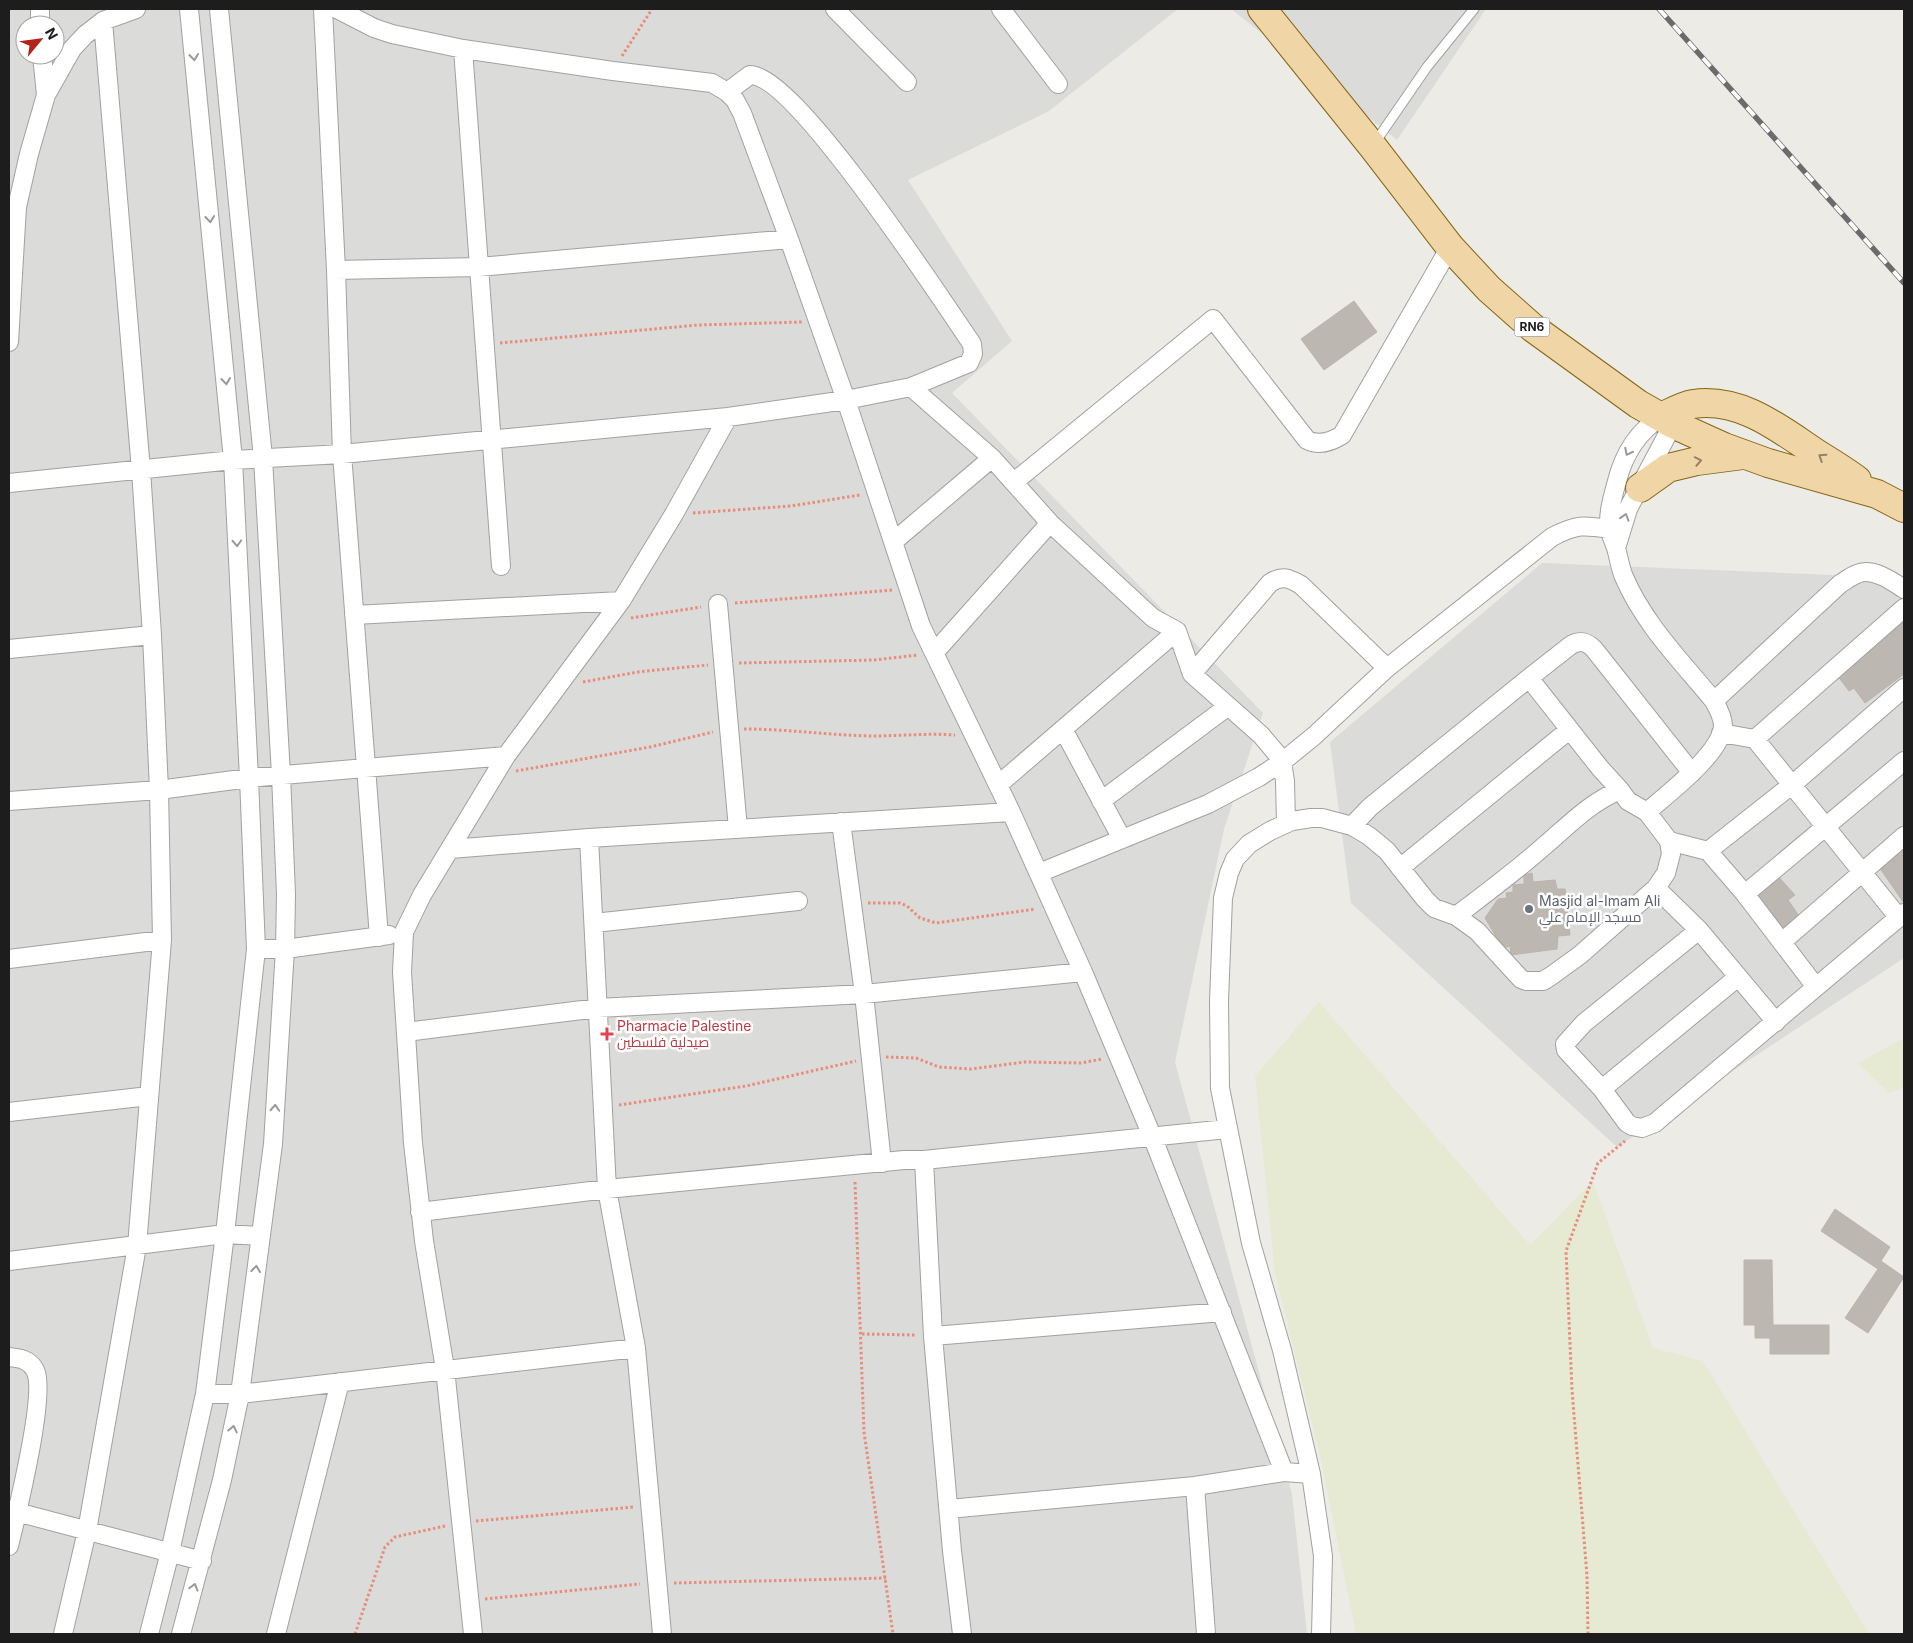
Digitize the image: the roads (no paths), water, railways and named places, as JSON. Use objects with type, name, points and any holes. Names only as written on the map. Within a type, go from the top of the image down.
[{"type":"main road","name":"RN6","points":[[1262,9],[1450,247],[1489,289],[1533,328],[1638,404],[1667,420],[1724,447],[1877,494],[1904,508]]},
{"type":"main road","points":[[1667,420],[1681,407],[1694,404],[1719,404],[1758,416],[1801,441],[1877,494]]},
{"type":"main road","points":[[1640,488],[1668,468],[1697,461],[1745,454]]},
{"type":"street","points":[[9,342],[17,208],[29,154],[46,95],[72,50],[84,35],[103,21],[136,9]]},
{"type":"street","points":[[149,1634],[170,1552],[205,1394],[226,1234],[256,949],[233,460],[190,9]]},
{"type":"street","points":[[181,1634],[202,1561],[222,1480],[240,1394],[273,1144],[285,949],[286,894],[281,776],[263,458],[219,9]]},
{"type":"street","points":[[323,9],[336,270],[342,454],[379,937]]},
{"type":"street","points":[[336,9],[374,28],[392,34],[463,49],[612,71],[712,83],[727,92],[735,100],[742,112],[789,238],[846,400],[921,626],[1011,812],[1083,972],[1152,1136],[1284,1472]]},
{"type":"street","points":[[834,9],[907,82]]},
{"type":"street","points":[[1001,9],[1058,84]]},
{"type":"street","points":[[62,1634],[87,1531],[137,1246],[162,940],[159,790],[152,635],[141,470],[103,21]]},
{"type":"street","points":[[463,49],[490,438],[501,566]]},
{"type":"street","points":[[43,65],[46,95]]},
{"type":"street","points":[[9,483],[233,460],[342,454],[490,438],[728,417],[846,400],[911,387],[968,363],[973,354],[972,344],[884,214],[834,152],[780,90],[762,78],[750,75],[727,92]]},
{"type":"street","points":[[336,270],[479,267],[789,238]]},
{"type":"street","points":[[1014,482],[1213,318],[1307,440],[1312,443],[1322,443],[1342,435],[1450,247]]},
{"type":"street","points":[[911,387],[992,458],[1050,523],[1153,618],[1177,631],[1192,674],[1227,707],[1261,735],[1282,762],[1286,792],[1286,823]]},
{"type":"street","points":[[473,1634],[445,1369],[420,1212],[413,1143],[402,972],[404,932],[422,896],[506,756],[621,600],[674,514],[728,417]]},
{"type":"street","points":[[1616,548],[1628,509],[1640,488],[1667,420]]},
{"type":"street","points":[[1647,812],[1692,772],[1714,748],[1721,733],[1722,721],[1714,700],[1660,636],[1635,598],[1623,575],[1610,529],[1609,516],[1613,494],[1625,457],[1644,430],[1667,420]]},
{"type":"street","points":[[894,542],[992,458]]},
{"type":"street","points":[[934,653],[1050,523]]},
{"type":"street","points":[[1039,873],[1208,804],[1259,777],[1282,762],[1314,736],[1387,668],[1552,537],[1566,530],[1584,525],[1610,529]]},
{"type":"street","points":[[1714,700],[1840,584],[1858,573],[1869,573],[1889,579],[1904,589]]},
{"type":"street","points":[[1192,674],[1270,583],[1278,578],[1286,577],[1301,585],[1387,668]]},
{"type":"street","points":[[354,615],[621,600]]},
{"type":"street","points":[[718,604],[738,829]]},
{"type":"street","points":[[1755,739],[1904,608]]},
{"type":"street","points":[[998,785],[1177,631]]},
{"type":"street","points":[[9,649],[152,635]]},
{"type":"street","points":[[1352,826],[1370,807],[1571,644],[1578,641],[1584,642],[1594,649],[1692,772]]},
{"type":"street","points":[[1322,1634],[1323,1556],[1311,1474],[1282,1350],[1251,1243],[1220,1088],[1219,1001],[1224,898],[1229,873],[1236,859],[1259,836],[1286,823],[1322,818],[1352,826],[1369,836],[1387,851],[1434,908],[1456,916],[1477,931],[1521,979],[1526,982],[1543,981],[1580,956],[1656,888],[1666,872],[1671,854],[1669,841],[1647,812],[1628,801],[1569,730],[1530,678]]},
{"type":"street","points":[[1708,852],[1793,784],[1904,688]]},
{"type":"street","points":[[1101,801],[1227,707]]},
{"type":"street","points":[[1063,729],[1122,839]]},
{"type":"street","points":[[1400,868],[1569,730]]},
{"type":"street","points":[[1699,930],[1584,1023],[1565,1044],[1570,1055],[1602,1089],[1627,1122],[1636,1128],[1642,1128],[1659,1120],[1902,915],[1862,873],[1793,784],[1755,739],[1721,733]]},
{"type":"street","points":[[9,801],[159,790],[249,778],[366,770],[506,756]]},
{"type":"street","points":[[1745,894],[1827,828],[1904,761]]},
{"type":"street","points":[[1456,916],[1543,848],[1593,804],[1620,790]]},
{"type":"street","points":[[450,849],[590,838],[1011,812]]},
{"type":"street","points":[[842,822],[864,994],[882,1163]]},
{"type":"street","points":[[1782,942],[1904,836]]},
{"type":"street","points":[[590,838],[607,1189],[636,1348],[662,1634]]},
{"type":"street","points":[[1669,841],[1708,852],[1745,894],[1816,988]]},
{"type":"street","points":[[1656,888],[1699,930],[1776,1022]]},
{"type":"street","points":[[594,923],[798,901]]},
{"type":"street","points":[[256,949],[285,949],[404,932]]},
{"type":"street","points":[[9,960],[162,940]]},
{"type":"street","points":[[406,1032],[598,1008],[864,994],[1083,972]]},
{"type":"street","points":[[1602,1089],[1738,977]]},
{"type":"street","points":[[9,1112],[149,1096]]},
{"type":"street","points":[[420,1212],[607,1189],[904,1160],[924,1160],[1227,1129]]},
{"type":"street","points":[[924,1160],[933,1336],[962,1634]]},
{"type":"street","points":[[9,1261],[226,1234],[261,1236]]},
{"type":"street","points":[[933,1336],[1222,1312]]},
{"type":"street","points":[[205,1394],[240,1394],[636,1348]]},
{"type":"street","points":[[9,1357],[25,1359],[35,1370],[38,1383],[38,1403],[13,1511],[9,1546]]},
{"type":"street","points":[[276,1634],[340,1382]]},
{"type":"street","points":[[949,1509],[1195,1486],[1284,1472],[1311,1474]]},
{"type":"street","points":[[1195,1486],[1206,1634]]},
{"type":"street","points":[[13,1511],[202,1561]]},
{"type":"lane","points":[[1372,147],[1427,67],[1474,9]]},
{"type":"railway","points":[[1659,9],[1904,283]]},
{"type":"place","name":"Masjid al-Imam Ali مسجد الإمام علي","points":[[1529,909]]},
{"type":"place","name":"Pharmacie Palestine صيدلية فلسطين","points":[[607,1034]]}]
